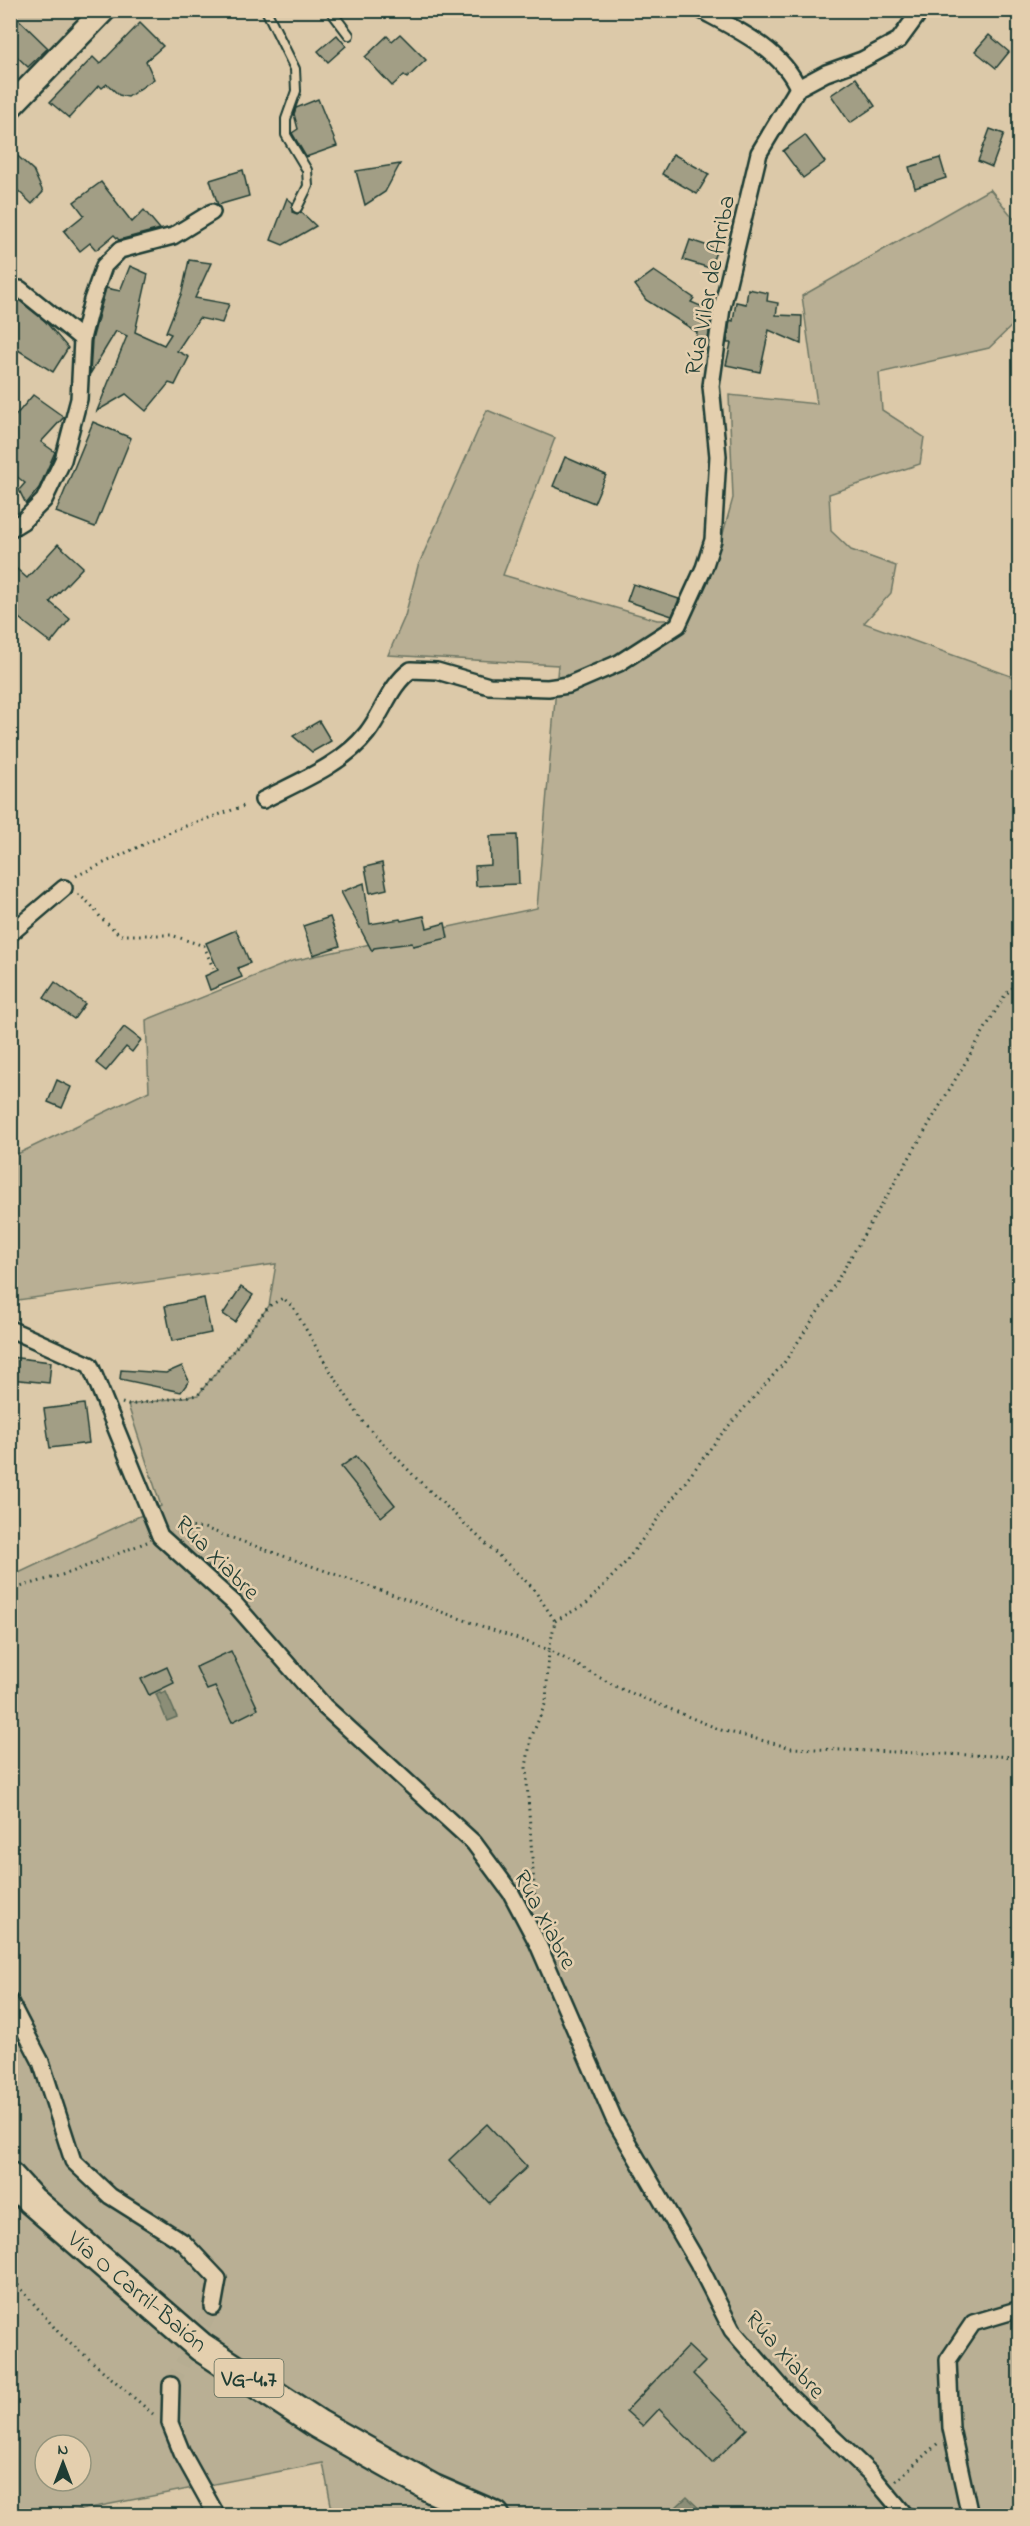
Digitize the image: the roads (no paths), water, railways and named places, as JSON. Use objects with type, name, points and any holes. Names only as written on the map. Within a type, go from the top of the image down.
[{"type":"highway","name":"Vía O Carril-Baión","points":[[10,2177],[31,2200],[201,2347],[318,2424],[433,2489],[495,2516]]},
{"type":"street","points":[[10,107],[104,10]]},
{"type":"street","points":[[701,10],[749,37],[792,73],[798,88],[826,73],[862,60],[899,40],[921,10]]},
{"type":"street","name":"Rúa Vilar de Arriba","points":[[263,800],[343,756],[366,734],[401,677],[411,669],[437,671],[489,686],[548,688],[568,685],[619,663],[678,625],[704,568],[713,540],[718,456],[711,386],[725,297],[759,153],[798,88]]},
{"type":"street","points":[[10,529],[23,521],[44,500],[63,460],[79,399],[82,339],[92,300],[105,266],[120,250],[172,236],[212,212]]},
{"type":"street","points":[[20,290],[82,339]]},
{"type":"street","points":[[10,934],[64,888]]},
{"type":"street","name":"Rúa Xiabre","points":[[10,1329],[90,1365],[160,1536],[234,1603],[324,1706],[474,1843],[511,1893],[537,1942],[614,2119],[698,2263],[732,2330],[789,2396],[870,2473],[906,2516]]},
{"type":"street","points":[[10,2002],[41,2062],[73,2161],[110,2196],[183,2242],[190,2249],[218,2279],[213,2307]]},
{"type":"street","points":[[970,2516],[951,2428],[948,2360],[973,2323],[1020,2309]]},
{"type":"street","points":[[171,2385],[170,2423],[182,2453],[217,2516]]},
{"type":"lane","points":[[266,10],[295,69],[296,91],[286,119],[286,135],[307,170],[308,186],[297,208]]},
{"type":"lane","points":[[330,10],[349,35]]},
{"type":"tunnel","points":[[171,2385],[213,2307]]}]
